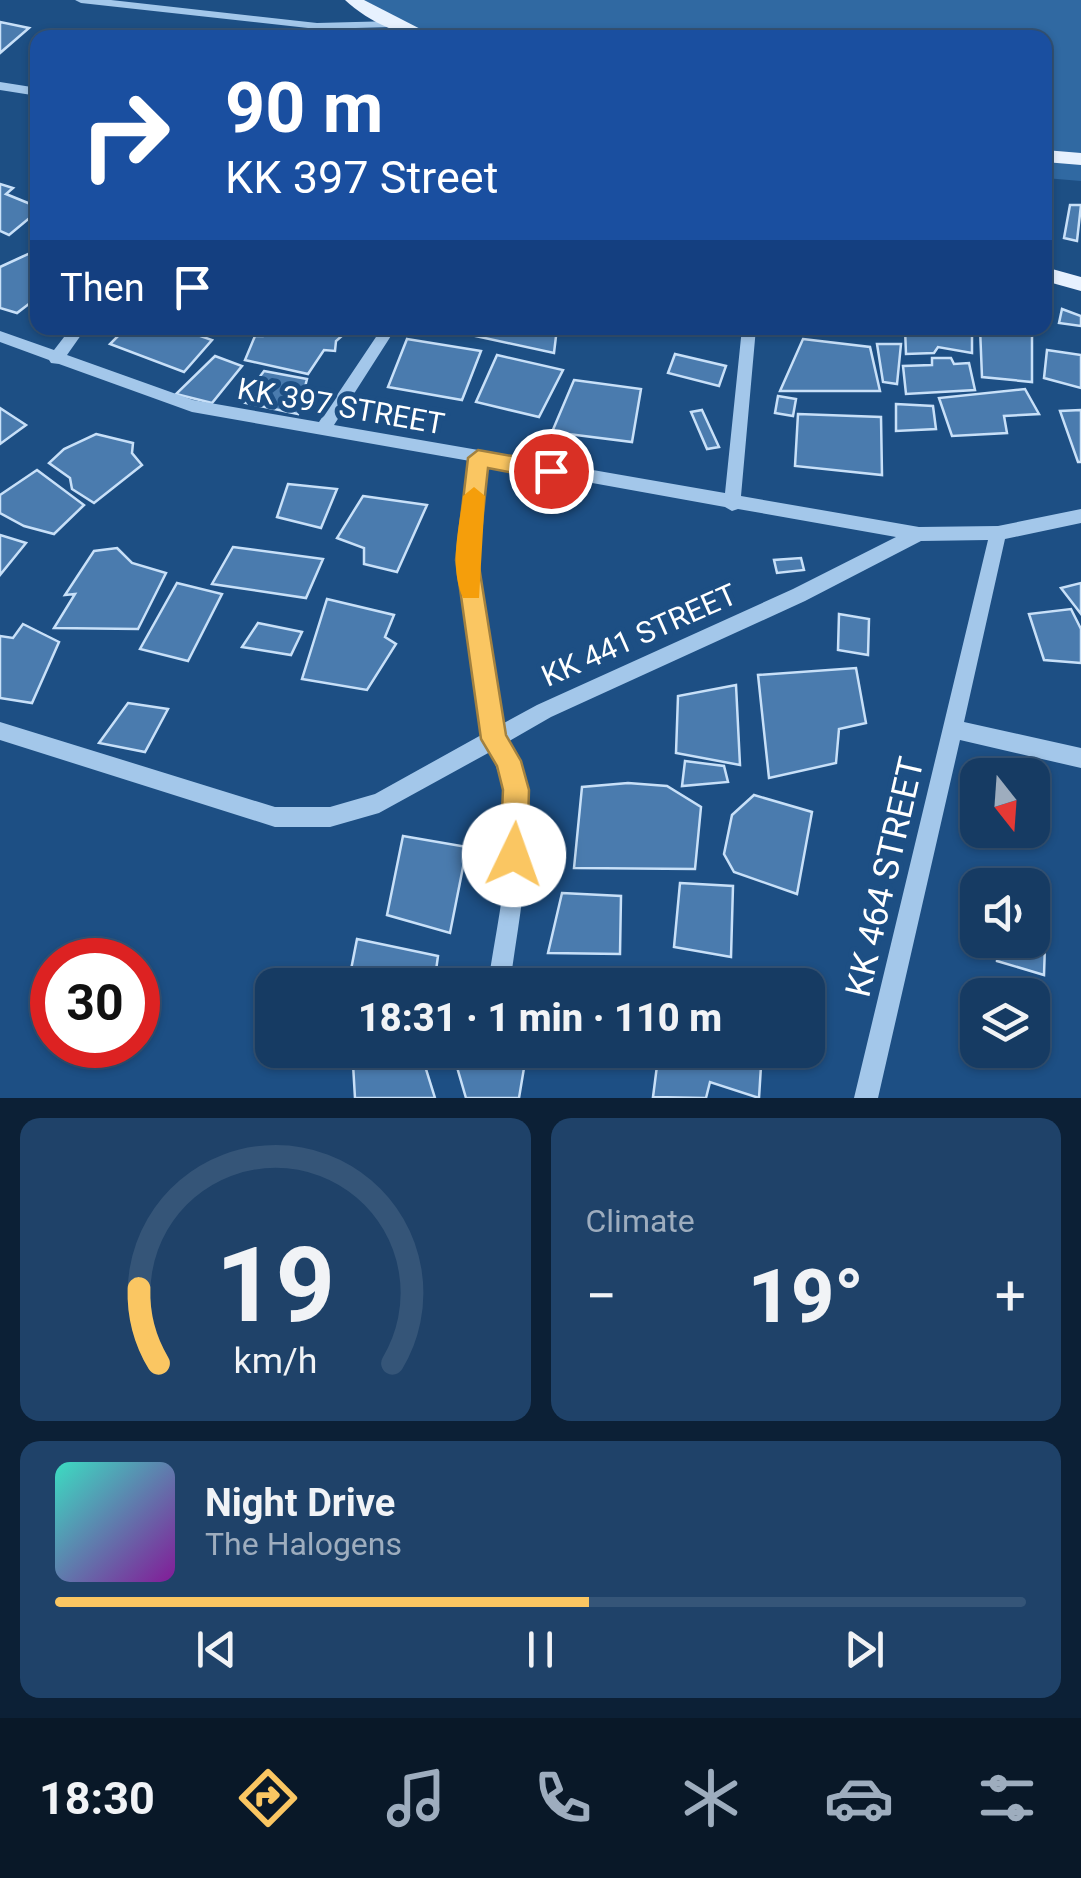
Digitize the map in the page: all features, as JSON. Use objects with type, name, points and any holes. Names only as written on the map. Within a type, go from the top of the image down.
[{"type":"main road","points":[[354,0],[409,30]]},
{"type":"main road","points":[[1052,157],[1081,159]]},
{"type":"main road","points":[[1052,276],[1081,284]]},
{"type":"street","points":[[81,0],[317,26],[394,24]]},
{"type":"street","points":[[313,30],[317,26]]},
{"type":"street","points":[[0,86],[30,91]]},
{"type":"street","points":[[56,359],[74,335]]},
{"type":"street","points":[[322,431],[384,335]]},
{"type":"street","points":[[732,504],[748,335]]},
{"type":"street","name":"KK 397 STREET","points":[[0,336],[192,406],[919,534]]},
{"type":"street","points":[[478,458],[467,560],[494,739],[508,761],[516,790],[517,822],[501,968]]},
{"type":"street","name":"KK 441 STREET","points":[[0,731],[275,816],[330,818],[379,803],[544,711],[799,595],[919,534],[998,533],[1081,516]]},
{"type":"street","name":"KK 464 STREET","points":[[866,1098],[998,533]]},
{"type":"street","name":"KK 464 STREET","points":[[953,729],[1081,758]]},
{"type":"shaded area","points":[[360,0],[1081,0],[1081,181],[1052,179],[1052,30],[420,30]]},
{"type":"building","points":[[0,22],[29,28],[0,53]]},
{"type":"building","points":[[0,184],[13,188],[6,194],[30,202],[30,218],[9,235],[0,231]]},
{"type":"building","points":[[1070,205],[1081,205],[1077,241],[1064,238]]},
{"type":"building","points":[[30,255],[30,303],[17,313],[0,308],[0,267]]},
{"type":"building","points":[[1062,309],[1081,316],[1081,326],[1059,323]]},
{"type":"building","points":[[119,335],[198,335],[212,340],[184,372],[110,344]]},
{"type":"building","points":[[343,335],[336,341],[335,351],[324,350],[308,374],[245,360],[255,336]]},
{"type":"building","points":[[471,335],[556,335],[554,353]]},
{"type":"building","points":[[905,335],[972,335],[972,353],[938,347],[934,353],[906,354]]},
{"type":"building","points":[[980,335],[1032,335],[1032,382],[982,377]]},
{"type":"building","points":[[407,339],[481,351],[462,400],[388,387]]},
{"type":"building","points":[[803,339],[870,347],[880,391],[780,391]]},
{"type":"building","points":[[877,344],[901,344],[897,384],[883,382]]},
{"type":"building","points":[[1047,350],[1081,355],[1081,388],[1044,378]]},
{"type":"building","points":[[675,354],[726,366],[719,386],[668,373]]},
{"type":"building","points":[[497,355],[563,370],[539,417],[476,402]]},
{"type":"building","points":[[215,356],[242,366],[212,403],[176,394]]},
{"type":"building","points":[[932,358],[969,363],[975,390],[906,394],[903,366],[932,365]]},
{"type":"building","points":[[264,371],[307,379],[298,414],[241,402]]},
{"type":"building","points":[[574,380],[641,389],[632,442],[552,432]]},
{"type":"building","points":[[1025,389],[1039,414],[1004,416],[1007,433],[952,436],[939,398]]},
{"type":"building","points":[[778,396],[796,399],[793,416],[775,413]]},
{"type":"building","points":[[896,404],[933,406],[936,429],[896,431]]},
{"type":"building","points":[[0,408],[26,425],[0,444]]},
{"type":"building","points":[[702,410],[719,447],[707,449],[691,412]]},
{"type":"building","points":[[1081,410],[1081,462],[1078,462],[1060,411]]},
{"type":"building","points":[[798,414],[881,417],[882,475],[795,466]]},
{"type":"building","points":[[96,434],[133,443],[132,453],[142,465],[94,503],[72,489],[70,478],[49,463],[64,449]]},
{"type":"building","points":[[37,470],[84,505],[54,534],[24,526],[0,513],[0,495]]},
{"type":"building","points":[[288,484],[337,489],[321,528],[277,517]]},
{"type":"building","points":[[363,496],[427,505],[397,572],[364,564],[364,548],[337,538]]},
{"type":"building","points":[[0,535],[26,543],[0,575]]},
{"type":"building","points":[[233,547],[323,559],[306,598],[212,584]]},
{"type":"building","points":[[117,548],[132,563],[166,573],[138,629],[54,628],[75,594],[65,595],[94,551]]},
{"type":"building","points":[[801,558],[804,570],[777,573],[774,560]]},
{"type":"building","points":[[177,583],[222,594],[188,661],[140,649]]},
{"type":"building","points":[[1081,583],[1081,614],[1061,588]]},
{"type":"building","points":[[327,599],[394,615],[385,637],[396,644],[367,690],[302,679]]},
{"type":"building","points":[[1071,609],[1081,629],[1081,663],[1044,660],[1029,614]]},
{"type":"building","points":[[839,614],[869,619],[868,655],[838,650]]},
{"type":"building","points":[[258,623],[302,632],[291,655],[242,647]]},
{"type":"building","points":[[23,624],[59,642],[32,703],[0,698],[0,636],[13,638]]},
{"type":"building","points":[[856,668],[866,723],[839,729],[836,763],[769,778],[758,675]]},
{"type":"building","points":[[736,685],[740,765],[676,753],[678,696]]},
{"type":"building","points":[[128,703],[168,709],[145,752],[99,743]]},
{"type":"building","points":[[685,761],[724,766],[728,782],[682,786]]},
{"type":"building","points":[[628,783],[667,786],[701,807],[695,869],[574,868],[582,787]]},
{"type":"building","points":[[754,795],[812,812],[797,894],[734,872],[724,854],[732,815]]},
{"type":"building","points":[[403,836],[467,847],[450,933],[387,915]]},
{"type":"building","points":[[680,883],[733,886],[731,957],[674,947]]},
{"type":"building","points":[[562,893],[621,896],[620,954],[548,953]]},
{"type":"building","points":[[357,939],[438,956],[436,968],[351,968]]},
{"type":"building","points":[[1045,958],[1044,975],[997,961]]},
{"type":"building","points":[[353,1068],[426,1068],[435,1098],[355,1098]]},
{"type":"building","points":[[457,1068],[524,1068],[519,1098],[466,1098]]},
{"type":"building","points":[[657,1068],[761,1068],[759,1098],[710,1082],[706,1098],[653,1097]]},
{"type":"slow traffic","points":[[471,591],[467,560],[474,496]]},
{"type":"route","points":[[514,855],[516,790],[508,761],[494,739],[467,560],[478,458],[551,471]]}]
